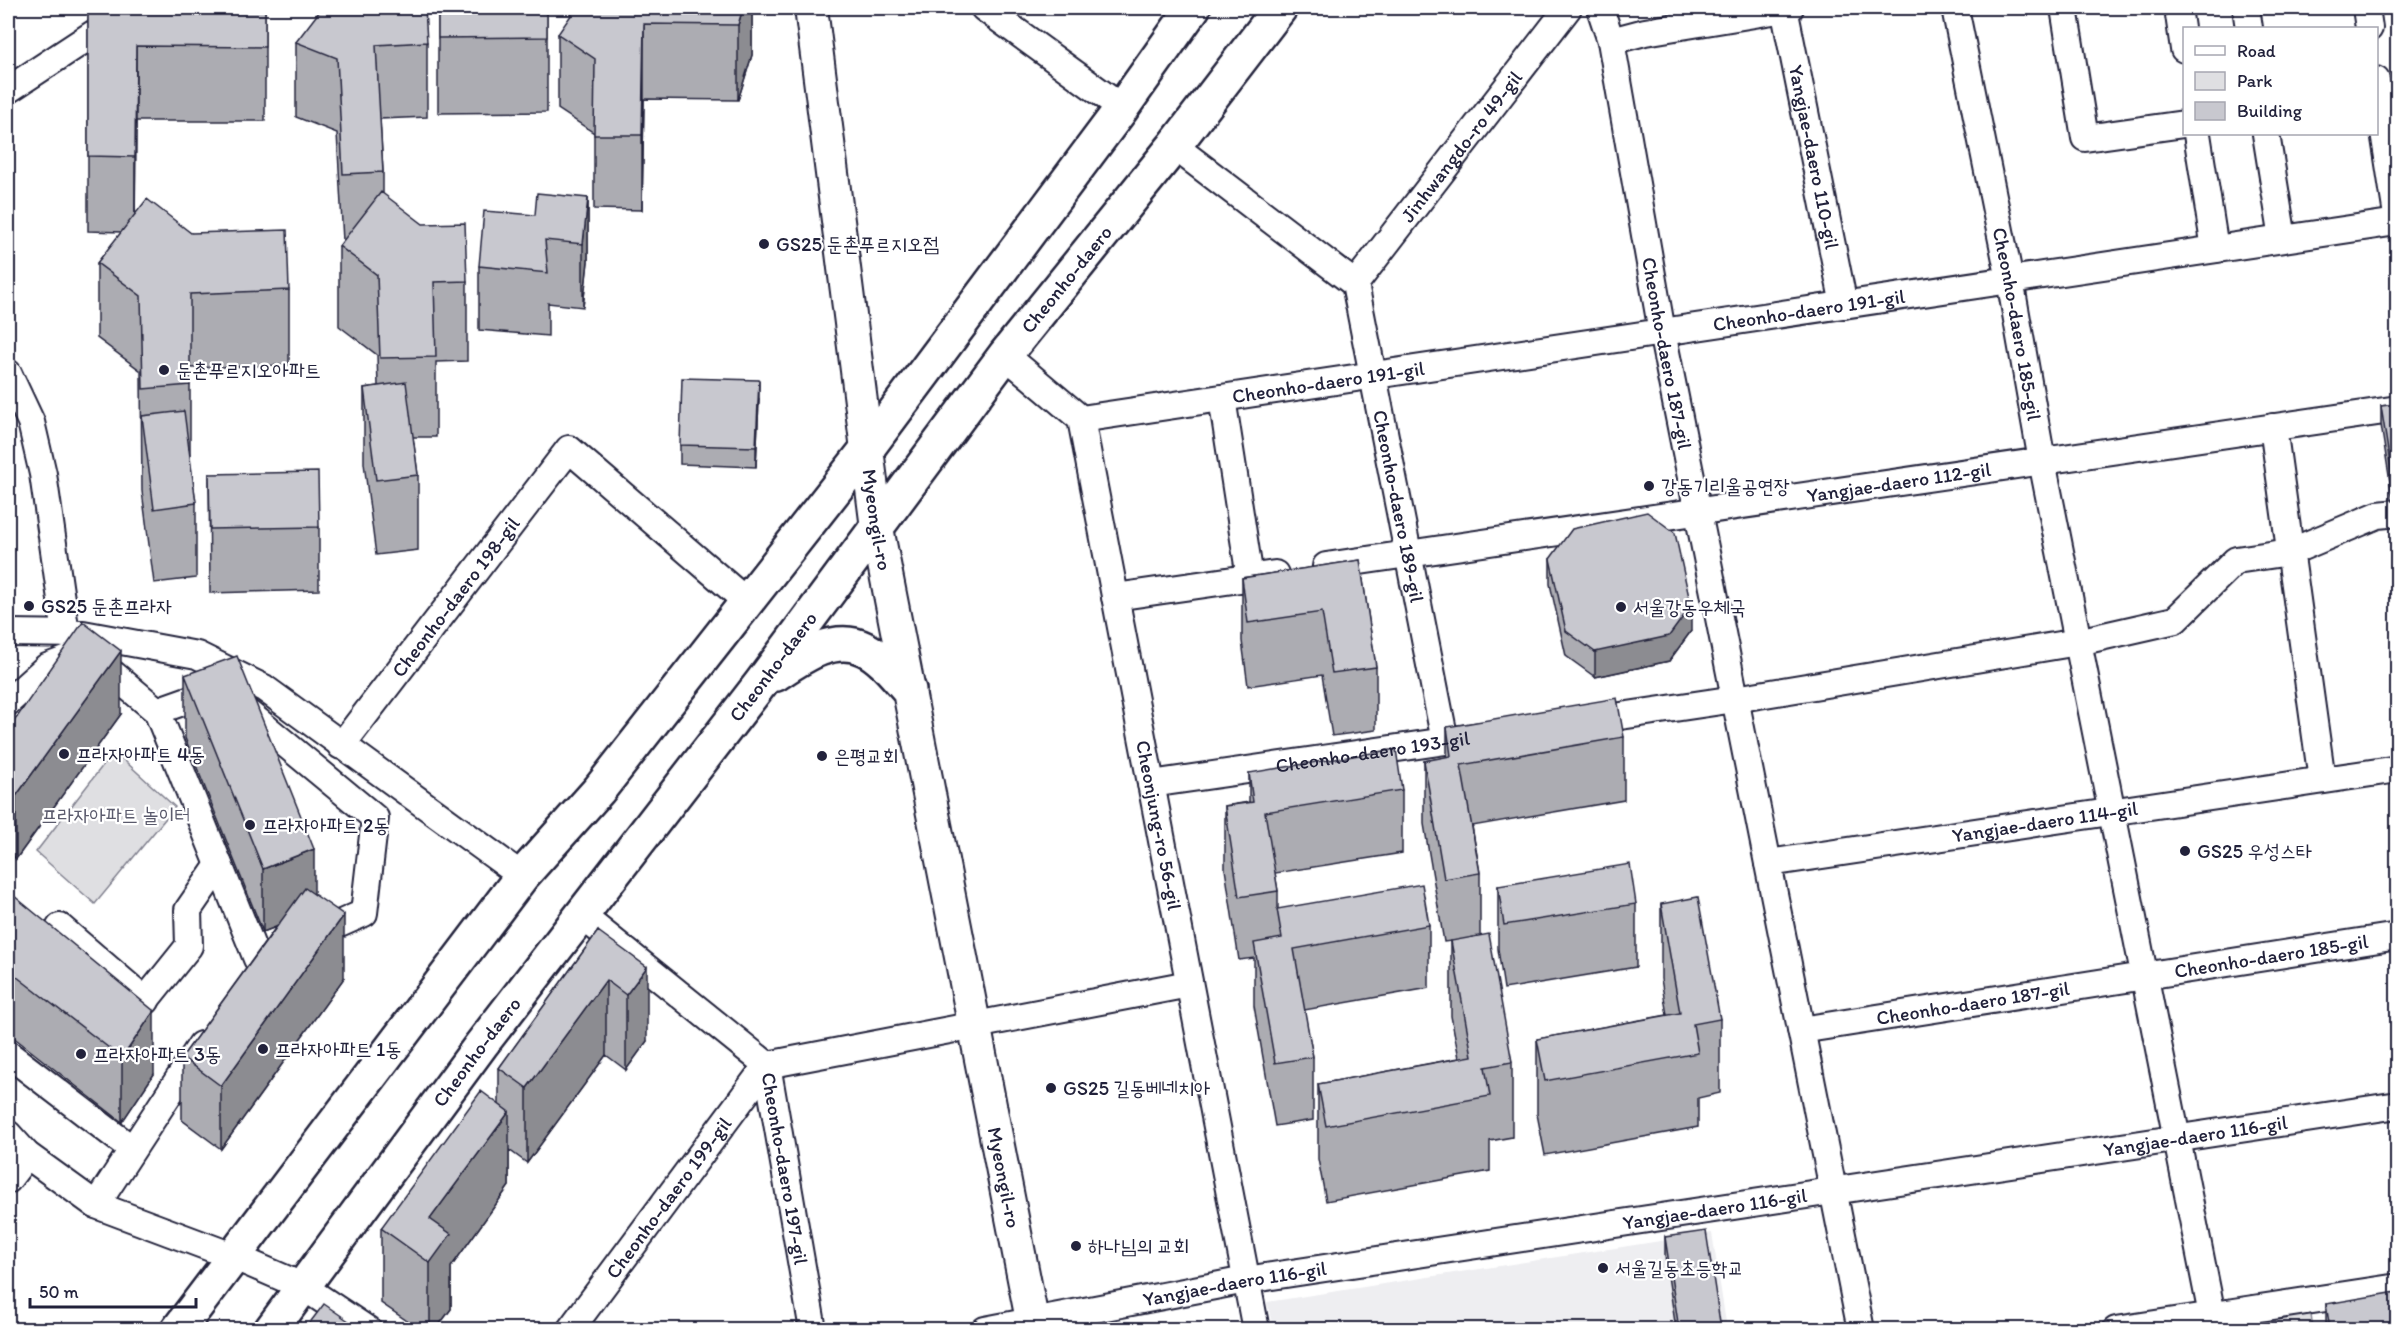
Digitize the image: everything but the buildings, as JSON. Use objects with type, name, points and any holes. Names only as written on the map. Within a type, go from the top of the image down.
[{"type":"main road","points":[[178,1329],[235,1257],[292,1178],[522,876],[599,790],[867,449],[1122,108],[1193,8]]},
{"type":"main road","name":"Cheonho-daero","points":[[271,1329],[481,1045],[761,683],[1005,355],[1174,146],[1280,8]]},
{"type":"main road","points":[[761,683],[812,651],[833,645],[849,645],[864,648],[880,660],[909,690]]},
{"type":"street","points":[[8,90],[128,11],[176,8]]},
{"type":"street","name":"Myeongil-ro","points":[[811,8],[877,528],[1033,1325]]},
{"type":"street","points":[[984,8],[1122,108]]},
{"type":"street","name":"Jinhwangdo-ro 49-gil","points":[[1355,284],[1568,8]]},
{"type":"street","name":"Cheonho-daero 187-gil","points":[[1600,8],[1611,41],[1662,332],[1860,1329]]},
{"type":"street","name":"Yangjae-daero 110-gil","points":[[1611,41],[1645,32],[1787,8],[1844,305]]},
{"type":"street","name":"Cheonho-daero 185-gil","points":[[1955,8],[2010,280],[2042,461],[2213,1322]]},
{"type":"street","points":[[2064,8],[2085,138],[2183,124]]},
{"type":"street","points":[[2178,8],[2183,42]]},
{"type":"street","points":[[2246,8],[2249,27]]},
{"type":"street","points":[[2366,8],[2369,27]]},
{"type":"street","points":[[2378,94],[2397,222]]},
{"type":"street","points":[[2197,135],[2215,249]]},
{"type":"street","points":[[2266,135],[2283,239]]},
{"type":"street","points":[[1174,146],[1355,284]]},
{"type":"street","name":"Cheonho-daero 191-gil","points":[[1081,419],[2397,222]]},
{"type":"street","name":"Cheonho-daero 189-gil","points":[[1355,284],[1446,741]]},
{"type":"street","points":[[1005,355],[1081,419]]},
{"type":"street","points":[[8,373],[32,422],[43,474],[66,634]]},
{"type":"street","name":"Cheonho-daero 191-gil","points":[[1222,398],[1250,578]]},
{"type":"street","name":"Yangjae-daero 112-gil","points":[[1115,597],[2397,409]]},
{"type":"street","name":"Cheonjung-ro 56-gil","points":[[1081,419],[1256,1329]]},
{"type":"street","points":[[2273,427],[2322,780]]},
{"type":"street","name":"Cheonho-daero 198-gil","points":[[341,746],[417,644],[569,449],[747,602]]},
{"type":"street","points":[[1561,724],[1735,699],[2078,642],[2175,620],[2236,560],[2290,552],[2378,515],[2397,513]]},
{"type":"street","points":[[8,633],[83,634],[194,654],[264,688],[522,876]]},
{"type":"street","points":[[8,702],[48,667],[87,652],[157,711],[219,865],[267,958],[364,913],[375,818],[219,689],[157,711]]},
{"type":"street","name":"Cheonho-daero 193-gil","points":[[1151,784],[1503,733]]},
{"type":"street","name":"Yangjae-daero 114-gil","points":[[1768,863],[2397,769]]},
{"type":"street","points":[[60,927],[139,1009],[189,946],[188,910],[219,865]]},
{"type":"street","name":"Cheonho-daero 197-gil","points":[[581,915],[767,1065],[813,1329]]},
{"type":"street","name":"Cheonho-daero 185-gil","points":[[2145,976],[2397,936]]},
{"type":"street","name":"Cheonho-daero 187-gil","points":[[1801,1030],[2145,976]]},
{"type":"street","points":[[767,1065],[1189,984]]},
{"type":"street","points":[[96,1205],[211,1029]]},
{"type":"street","points":[[8,1054],[132,1149]]},
{"type":"street","name":"Cheonho-daero 199-gil","points":[[570,1329],[767,1065]]},
{"type":"street","name":"Yangjae-daero 116-gil","points":[[985,1329],[1033,1325],[1246,1280],[1832,1189],[2397,1105]]},
{"type":"street","points":[[8,1134],[27,1155],[96,1205],[235,1257],[302,1286],[368,1329]]},
{"type":"street","points":[[8,1180],[27,1155]]},
{"type":"street","points":[[2116,1329],[2213,1322],[2397,1287]]},
{"type":"shaded area","name":"서울길동초등학교","points":[[1712,1233],[1727,1329],[1273,1329],[1267,1302]]},
{"type":"green space","name":"프라자아파트 놀이터","points":[[114,751],[175,807],[95,904],[36,852]]},
{"type":"green space","points":[[2310,1307],[2313,1329],[2221,1329],[2219,1322]]},
{"type":"place","name":"GS25 둔촌푸르지오점","points":[[764,244]]},
{"type":"place","name":"둔촌푸르지오아파트","points":[[164,370]]},
{"type":"place","name":"강동기리울공연장","points":[[1649,486]]},
{"type":"place","name":"GS25 둔촌프라자","points":[[29,606]]},
{"type":"place","name":"서울강동우체국","points":[[1621,607]]},
{"type":"place","name":"프라자아파트 4동","points":[[64,754]]},
{"type":"place","name":"은평교회","points":[[822,756]]},
{"type":"place","name":"프라자아파트 2동","points":[[250,825]]},
{"type":"place","name":"GS25 우성스타","points":[[2185,851]]},
{"type":"place","name":"프라자아파트 1동","points":[[263,1049]]},
{"type":"place","name":"프라자아파트 3동","points":[[81,1054]]},
{"type":"place","name":"GS25 길동베네치아","points":[[1051,1088]]},
{"type":"place","name":"하나님의 교회","points":[[1076,1246]]},
{"type":"place","name":"서울길동초등학교","points":[[1603,1268]]}]
